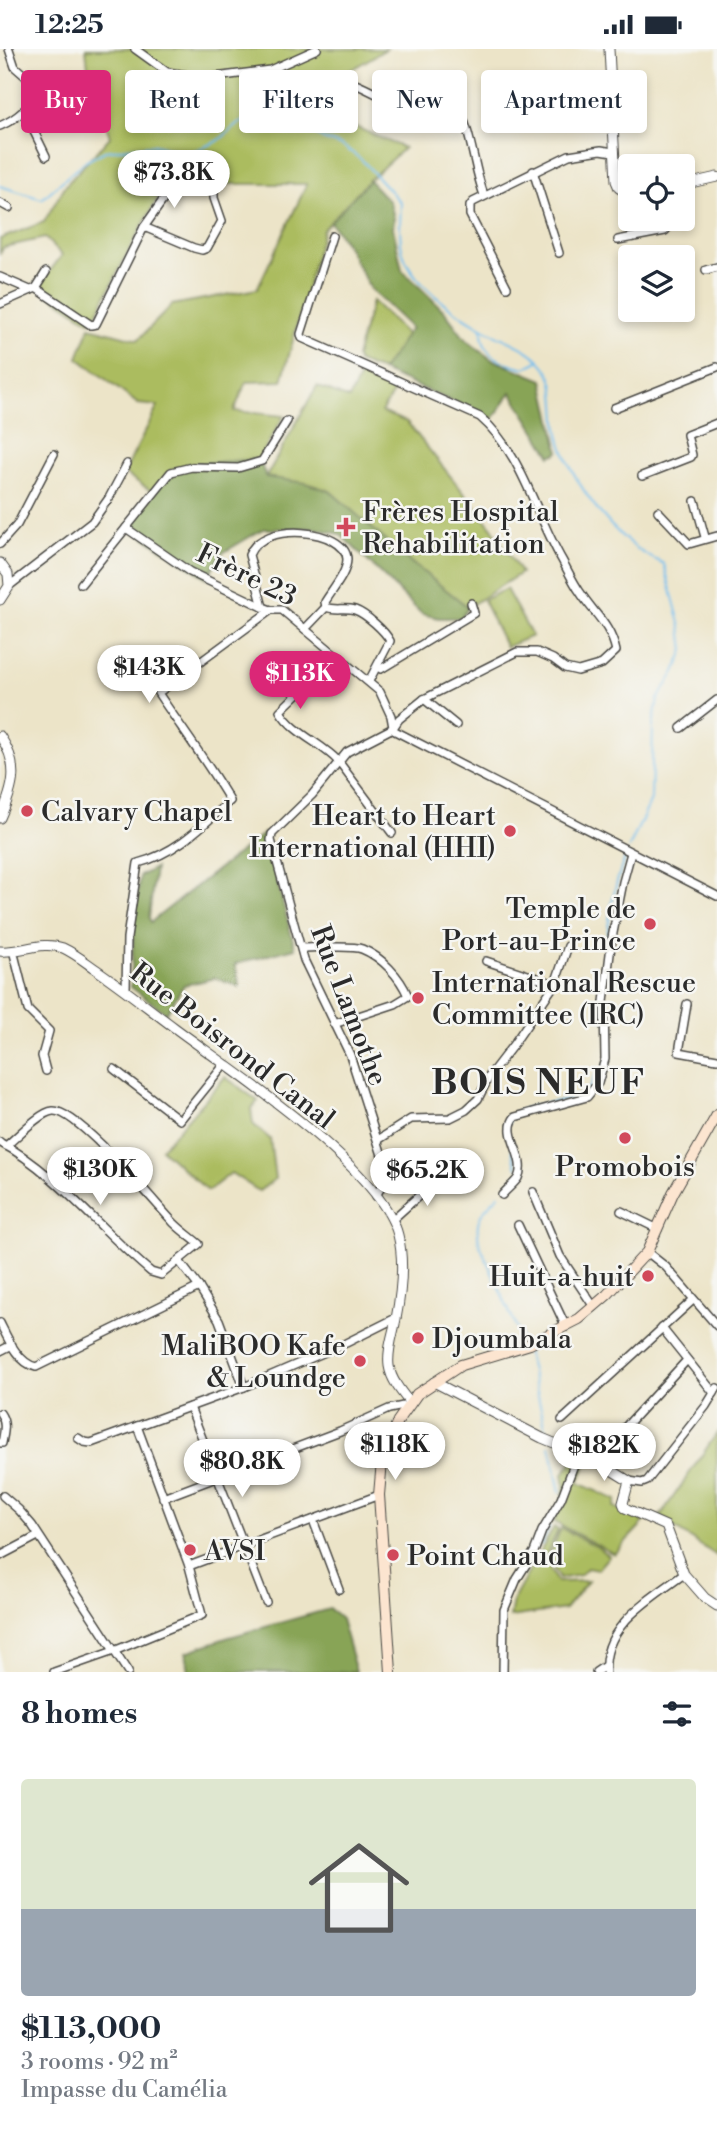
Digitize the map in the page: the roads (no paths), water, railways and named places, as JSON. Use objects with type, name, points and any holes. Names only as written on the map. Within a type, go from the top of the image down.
[{"type":"main road","points":[[391,1672],[379,1495],[384,1453],[398,1421],[417,1394],[461,1365],[530,1345],[566,1327],[594,1307],[621,1282],[647,1252],[673,1193],[717,1115]]},
{"type":"street","points":[[9,49],[15,67],[21,72]]},
{"type":"street","points":[[135,49],[167,72],[207,78],[270,70],[317,49]]},
{"type":"street","points":[[610,49],[613,152],[618,186]]},
{"type":"street","points":[[358,86],[388,102],[418,111],[435,111],[457,105],[465,120],[477,176],[484,195]]},
{"type":"street","points":[[0,126],[21,114]]},
{"type":"street","points":[[35,133],[46,156]]},
{"type":"street","points":[[507,287],[469,211],[473,202],[569,155],[613,152]]},
{"type":"street","points":[[533,171],[559,253]]},
{"type":"street","points":[[144,227],[205,250],[222,223],[214,198],[214,188],[207,177]]},
{"type":"street","points":[[695,182],[717,177]]},
{"type":"street","points":[[0,277],[33,289],[93,325],[144,227],[175,180]]},
{"type":"street","points":[[0,203],[9,208]]},
{"type":"street","points":[[618,240],[660,231]]},
{"type":"street","name":"Rue Lamothe","points":[[332,236],[302,338],[480,417],[492,428],[530,492],[575,583],[612,634],[616,651],[602,664],[578,671],[565,668],[537,652],[517,652],[425,699],[399,719],[393,728],[347,752],[312,795],[272,834],[271,840],[304,960],[350,1055],[388,1174],[376,1196]]},
{"type":"street","points":[[706,270],[717,267]]},
{"type":"street","points":[[0,303],[33,289],[46,271]]},
{"type":"street","points":[[614,408],[717,367]]},
{"type":"street","points":[[81,584],[171,473],[192,467],[238,468],[262,461],[287,421]]},
{"type":"street","points":[[642,476],[691,457],[688,433],[717,423]]},
{"type":"street","points":[[0,544],[17,525],[54,454]]},
{"type":"street","points":[[0,600],[9,586],[92,522],[109,498],[127,464]]},
{"type":"street","points":[[695,501],[705,537]]},
{"type":"street","points":[[658,511],[687,543],[717,536]]},
{"type":"street","name":"Frère 23","points":[[126,528],[190,572],[267,609],[282,610],[380,692],[391,716],[393,728]]},
{"type":"street","points":[[127,990],[127,938],[138,863],[150,860],[182,843],[230,801],[212,770],[194,748],[158,693],[267,609],[249,555],[257,541],[270,535],[287,532],[332,539],[342,547],[347,557],[346,569],[325,602],[326,607],[305,629]]},
{"type":"street","points":[[0,563],[8,574],[9,586]]},
{"type":"street","points":[[377,667],[381,669],[474,613],[471,603]]},
{"type":"street","points":[[326,607],[354,610],[387,635],[390,641],[369,681]]},
{"type":"street","points":[[340,658],[317,675],[280,711],[300,731],[328,750],[393,832]]},
{"type":"street","points":[[425,699],[456,725]]},
{"type":"street","points":[[681,728],[717,700]]},
{"type":"street","points":[[393,728],[717,896]]},
{"type":"street","points":[[0,736],[14,767],[10,790],[0,818]]},
{"type":"street","points":[[502,1195],[516,1180],[520,1171],[511,1127],[515,1117],[580,1100],[593,1092],[598,1083],[605,1059],[604,1002],[612,938],[631,853]]},
{"type":"street","name":"Rue Boisrond Canal","points":[[1,953],[45,946],[59,947],[72,953],[127,990],[291,1114],[352,1167],[376,1196],[398,1233],[402,1259],[396,1318],[389,1347],[389,1369],[409,1404]]},
{"type":"street","points":[[378,1140],[411,1119],[450,1118],[478,1099],[490,1075],[555,984],[568,946]]},
{"type":"street","points":[[302,948],[360,948],[379,958],[404,986],[408,996],[387,1007],[334,1024]]},
{"type":"street","points":[[13,950],[28,1010],[49,1031],[42,1056],[46,1071]]},
{"type":"street","points":[[486,961],[555,984]]},
{"type":"street","points":[[687,1004],[679,1052],[717,1059]]},
{"type":"street","points":[[114,1069],[180,1120],[225,1064]]},
{"type":"street","points":[[52,1111],[65,1113],[88,1131],[177,1226],[199,1244],[161,1275],[151,1272],[40,1170],[20,1153],[3,1144],[41,1116],[52,1111]]},
{"type":"street","points":[[392,1220],[443,1174]]},
{"type":"street","points":[[533,1192],[560,1255],[594,1307]]},
{"type":"street","points":[[621,1211],[657,1229]]},
{"type":"street","points":[[518,1226],[566,1327]]},
{"type":"street","points":[[647,1252],[666,1267],[717,1326]]},
{"type":"street","points":[[179,1261],[219,1320],[244,1387]]},
{"type":"street","points":[[0,1323],[27,1364],[36,1367],[199,1287]]},
{"type":"street","points":[[562,1420],[693,1300]]},
{"type":"street","points":[[78,1438],[92,1443],[244,1387],[396,1318]]},
{"type":"street","points":[[434,1382],[542,1439],[595,1460],[629,1481],[642,1483],[647,1481],[715,1391],[662,1328]]},
{"type":"street","points":[[0,1351],[12,1345]]},
{"type":"street","points":[[595,1460],[687,1360]]},
{"type":"street","points":[[163,1498],[340,1431],[389,1409],[409,1404]]},
{"type":"street","points":[[190,1407],[266,1602]]},
{"type":"street","points":[[0,1413],[4,1419],[1,1444]]},
{"type":"street","points":[[54,1672],[201,1618],[203,1612],[189,1566],[137,1426]]},
{"type":"street","points":[[503,1672],[504,1610],[517,1579],[561,1499],[579,1454]]},
{"type":"street","points":[[629,1481],[623,1505],[628,1510],[666,1526],[684,1574],[705,1598],[717,1606]]},
{"type":"street","points":[[189,1566],[379,1495]]},
{"type":"street","points":[[3,1496],[19,1510],[38,1536],[128,1672]]},
{"type":"street","points":[[313,1520],[339,1589]]},
{"type":"street","points":[[0,1556],[38,1536]]},
{"type":"street","points":[[596,1672],[605,1669],[609,1641],[617,1630],[639,1608],[684,1574]]},
{"type":"waterway","points":[[0,186],[42,199],[83,163],[105,151],[154,145],[187,154],[218,141],[238,124],[257,115],[289,120],[323,139],[343,146],[362,160],[401,203],[402,248],[412,271],[429,290],[450,307],[482,328],[527,350],[542,363],[551,377],[562,445],[577,479],[598,510],[623,537],[642,553],[664,564],[681,627],[684,650],[675,672],[658,699],[653,725],[651,800],[629,848]]},
{"type":"waterway","points":[[482,328],[485,346],[494,357],[525,368],[538,361]]},
{"type":"waterway","points":[[603,982],[613,899],[627,853]]},
{"type":"waterway","points":[[601,1008],[601,1020]]},
{"type":"waterway","points":[[509,1123],[509,1118],[527,1108],[587,1092],[597,1073]]},
{"type":"waterway","points":[[512,1149],[517,1168]]},
{"type":"waterway","points":[[499,1195],[480,1217],[478,1236],[523,1343]]},
{"type":"waterway","points":[[527,1351],[548,1437]]},
{"type":"waterway","points":[[550,1446],[560,1492]]},
{"type":"waterway","points":[[541,1544],[549,1527]]},
{"type":"place","name":"Frères Hospital Rehabilitation","points":[[346,527]]},
{"type":"place","name":"Calvary Chapel","points":[[27,811]]},
{"type":"place","name":"Heart to Heart International (HHI)","points":[[510,831]]},
{"type":"place","name":"Temple de Port-au-Prince","points":[[650,924]]},
{"type":"place","name":"International Rescue Committee (IRC)","points":[[418,998]]},
{"type":"place","name":"Promobois","points":[[625,1138]]},
{"type":"place","name":"Huit-a-huit","points":[[648,1276]]},
{"type":"place","name":"Djoumbala","points":[[418,1338]]},
{"type":"place","name":"MaliBOO Kafe & Loundge","points":[[360,1361]]},
{"type":"place","name":"AVSI","points":[[190,1550]]},
{"type":"place","name":"Point Chaud","points":[[393,1555]]},
{"type":"district","name":"BOIS NEUF","points":[[539,1082]]}]
